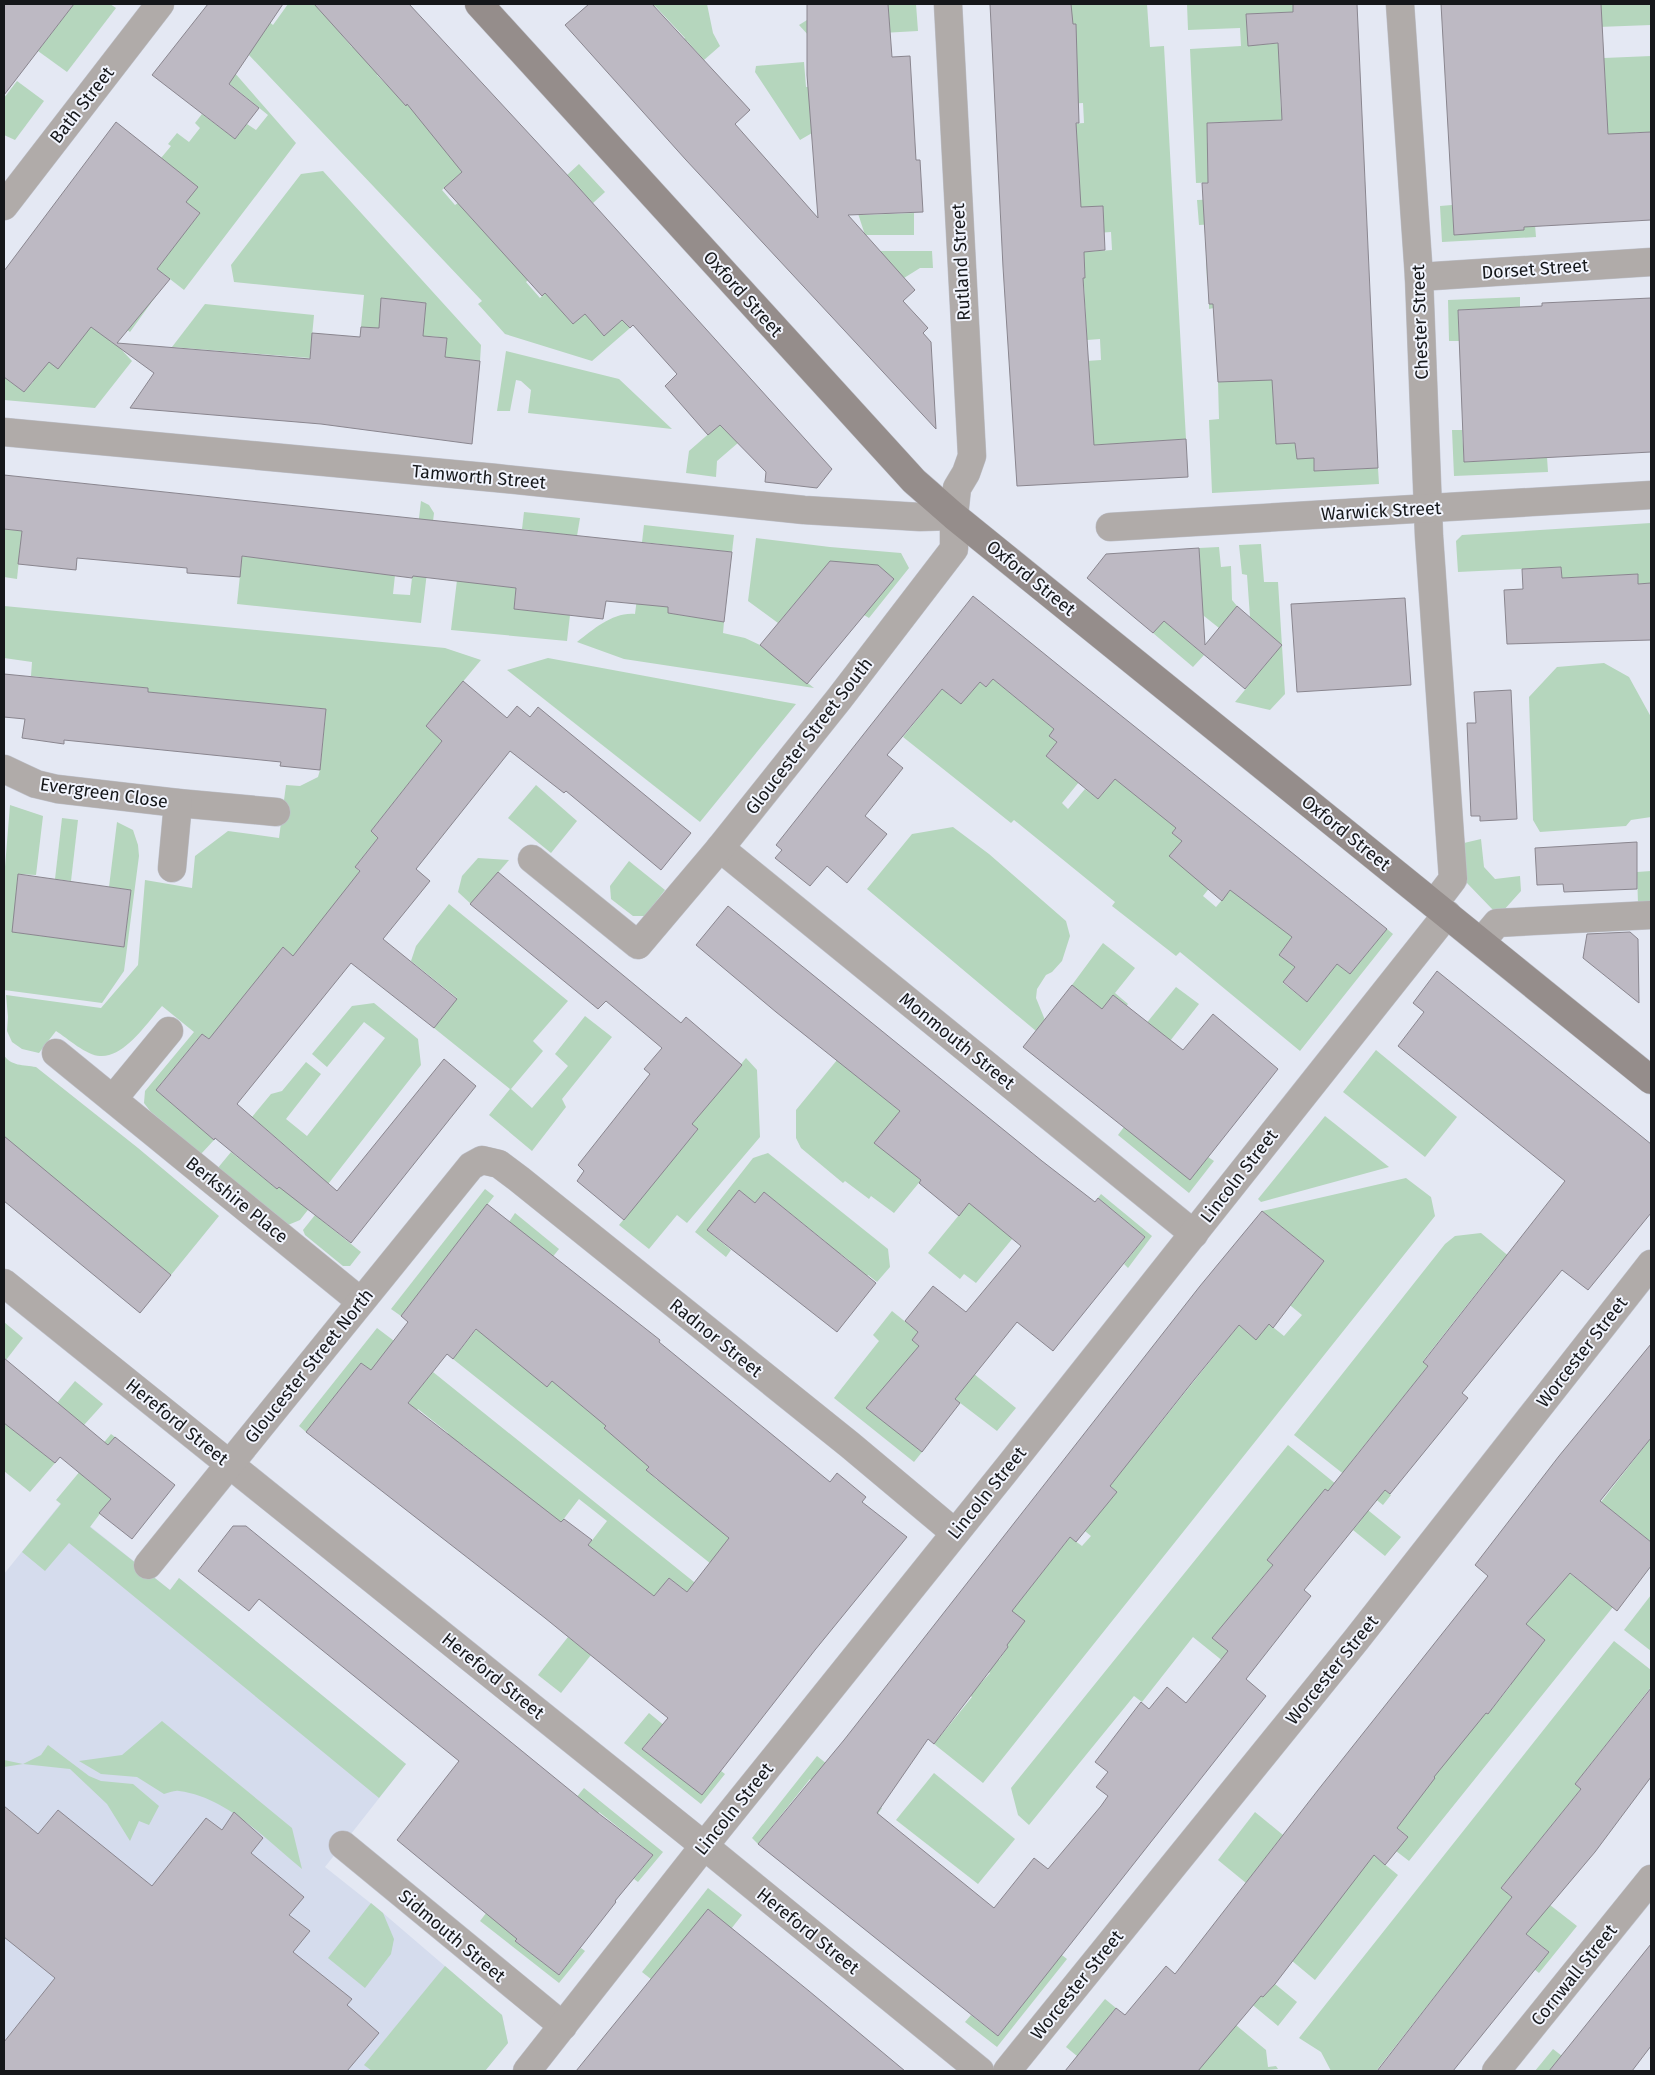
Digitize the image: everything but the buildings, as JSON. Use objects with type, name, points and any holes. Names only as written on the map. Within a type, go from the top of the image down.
[{"type":"main road","name":"Oxford Street","points":[[479,4],[914,481],[954,516],[1651,1080]]},
{"type":"street","name":"Bath Street","points":[[4,206],[160,4]]},
{"type":"street","name":"Rutland Street","points":[[948,4],[972,456],[966,473],[957,488],[954,516]]},
{"type":"street","name":"Chester Street","points":[[1400,4],[1419,277],[1427,509],[1436,640]]},
{"type":"street","name":"Dorset Street","points":[[1419,277],[1651,262]]},
{"type":"street","name":"Tamworth Street","points":[[4,432],[487,477],[804,510],[920,517],[954,516]]},
{"type":"street","name":"Warwick Street","points":[[1110,526],[1651,495]]},
{"type":"street","name":"Gloucester Street South","points":[[532,859],[638,945],[720,848],[839,699],[954,548],[954,516]]},
{"type":"street","name":"Lincoln Street","points":[[527,2071],[704,1846],[1194,1234],[1440,909],[1453,879],[1436,640]]},
{"type":"street","name":"Evergreen Close","points":[[4,769],[36,784],[57,788],[178,803],[276,812]]},
{"type":"street","name":"Evergreen Close","points":[[172,868],[178,803]]},
{"type":"street","name":"Monmouth Street","points":[[720,848],[1194,1234]]},
{"type":"street","points":[[1481,942],[1497,923],[1651,915]]},
{"type":"street","points":[[113,1099],[169,1031]]},
{"type":"street","name":"Berkshire Place","points":[[56,1053],[360,1301]]},
{"type":"street","name":"Radnor Street","points":[[470,1166],[482,1160],[499,1164],[834,1433],[955,1533]]},
{"type":"street","name":"Gloucester Street North","points":[[148,1565],[470,1166]]},
{"type":"street","name":"Worcester Street","points":[[1007,2071],[1356,1640],[1651,1264]]},
{"type":"street","name":"Hereford Street","points":[[4,1283],[704,1846],[980,2071]]},
{"type":"street","name":"Sidmouth Street","points":[[343,1845],[563,2026]]},
{"type":"street","name":"Cornwall Street","points":[[1496,2071],[1651,1879]]},
{"type":"shaded area","points":[[61,1503],[170,1590],[179,1578],[406,1764],[325,1867],[383,1913],[502,2015],[508,2043],[485,2071],[4,2071],[4,1574]]},
{"type":"green space","points":[[74,4],[110,4],[116,8],[67,72],[38,51]]},
{"type":"green space","points":[[288,4],[324,4],[337,18],[355,20],[341,34],[352,47],[367,33],[392,62],[377,75],[388,86],[402,73],[406,105],[421,92],[473,162],[442,190],[455,205],[458,203],[475,221],[559,252],[526,282],[540,298],[616,229],[619,233],[560,286],[565,315],[573,324],[586,313],[622,320],[630,328],[592,361],[505,334],[478,304],[482,301],[249,55],[262,16],[273,25]]},
{"type":"green space","points":[[635,4],[707,4],[713,33],[720,46],[704,60],[687,41],[672,54],[670,51],[685,38],[655,6],[640,19],[630,8]]},
{"type":"green space","points":[[888,4],[916,4],[918,31],[810,37],[799,25],[807,20],[889,23]]},
{"type":"green space","points":[[1071,4],[1147,4],[1150,47],[1164,46],[1186,439],[1081,446],[1091,401],[1090,384],[1010,390],[1010,380],[1073,376],[1072,362],[1101,360],[1100,339],[1087,340],[1084,286],[1065,287],[1065,279],[1085,278],[1084,252],[1112,250],[1111,232],[1082,234],[1104,226],[1103,206],[1060,208],[1055,125],[1084,123],[1083,103],[1047,105],[1049,10],[1071,8]]},
{"type":"green space","points":[[1187,4],[1293,4],[1293,12],[1246,14],[1249,45],[1303,42],[1280,94],[1281,110],[1305,109],[1306,118],[1275,120],[1271,221],[1199,225],[1197,200],[1224,199],[1224,182],[1196,183],[1190,49],[1241,46],[1240,28],[1188,30]],"holes":[[[1244,121],[1245,140],[1207,143],[1207,123]]]},
{"type":"green space","points":[[1580,4],[1651,4],[1651,25],[1598,27],[1581,10]]},
{"type":"green space","points":[[1651,56],[1651,132],[1635,132],[1637,164],[1608,142],[1604,58]]},
{"type":"green space","points":[[804,62],[806,87],[829,85],[812,133],[800,140],[755,72],[756,66]]},
{"type":"green space","points":[[234,72],[296,143],[184,290],[143,258],[130,275],[156,296],[130,332],[105,313],[93,328],[119,347],[132,361],[95,408],[4,400],[4,377],[24,392],[33,382],[61,196],[65,190],[110,224],[189,227],[200,213],[186,202],[197,187],[161,158],[171,146],[168,144],[177,133],[189,142],[200,128],[195,123],[202,114],[235,139],[247,124],[256,130],[268,115],[226,81]]},
{"type":"green space","points":[[17,81],[44,101],[15,140],[4,135],[4,98]]},
{"type":"green space","points":[[579,164],[605,192],[593,203],[570,179],[527,212]]},
{"type":"green space","points":[[323,171],[481,345],[480,361],[463,359],[461,378],[443,376],[447,338],[430,336],[429,342],[412,341],[408,378],[384,375],[388,337],[372,336],[373,328],[361,327],[364,295],[234,282],[231,265],[301,174]],"holes":[[[381,298],[426,303],[423,335],[379,332]]]},
{"type":"green space","points":[[862,188],[863,215],[914,213],[914,235],[865,235],[850,189]]},
{"type":"green space","points":[[1533,200],[1536,237],[1442,242],[1440,206],[1452,205],[1454,235],[1523,230],[1522,201]]},
{"type":"green space","points":[[1284,250],[1275,427],[1276,444],[1295,443],[1297,458],[1314,458],[1314,471],[1378,468],[1379,484],[1212,493],[1209,420],[1219,419],[1218,382],[1256,380],[1256,361],[1217,363],[1214,308],[1209,309],[1209,304],[1253,302],[1251,278],[1207,280],[1206,254]]},
{"type":"green space","points":[[876,251],[932,251],[933,268],[920,268],[904,278]]},
{"type":"green space","points":[[1520,297],[1520,307],[1458,310],[1459,341],[1449,341],[1448,300]]},
{"type":"green space","points":[[205,304],[314,315],[310,358],[172,347]]},
{"type":"green space","points":[[506,351],[619,379],[672,429],[528,413],[531,390],[521,381],[516,380],[510,411],[497,411]]},
{"type":"green space","points":[[721,423],[739,442],[717,461],[716,477],[686,473],[689,451]]},
{"type":"green space","points":[[1452,430],[1462,430],[1464,462],[1528,459],[1546,442],[1548,472],[1454,476]]},
{"type":"green space","points":[[421,501],[429,505],[434,513],[421,623],[237,604],[242,556],[395,575],[393,594],[410,595]]},
{"type":"green space","points":[[524,512],[580,518],[577,536],[522,529]]},
{"type":"green space","points":[[1651,523],[1651,583],[1638,584],[1637,574],[1562,578],[1561,567],[1458,572],[1456,541],[1462,535]]},
{"type":"green space","points":[[644,525],[734,535],[732,552],[642,542]]},
{"type":"green space","points":[[4,529],[22,531],[17,579],[4,577]]},
{"type":"green space","points":[[756,538],[901,553],[909,568],[869,618],[864,615],[830,562],[778,623],[748,601]]},
{"type":"green space","points":[[1261,544],[1264,582],[1278,582],[1285,694],[1270,710],[1235,702],[1271,658],[1267,632],[1250,617],[1247,575],[1242,574],[1239,545]]},
{"type":"green space","points":[[1219,547],[1221,567],[1231,566],[1232,600],[1237,606],[1219,628],[1194,608],[1202,599],[1199,548]]},
{"type":"green space","points":[[457,580],[516,588],[514,609],[570,615],[567,641],[451,630]]},
{"type":"green space","points":[[638,590],[669,593],[668,613],[724,622],[723,633],[745,638],[760,645],[814,688],[624,659],[577,642],[611,619],[627,614],[635,614]]},
{"type":"green space","points":[[4,606],[445,648],[481,660],[426,726],[442,741],[371,831],[378,838],[355,867],[360,872],[314,974],[283,947],[210,1039],[202,1034],[156,1090],[214,1140],[201,1154],[150,1111],[144,1103],[145,1091],[194,1032],[162,1006],[126,1046],[109,1055],[100,1056],[89,1053],[56,1031],[39,1053],[22,1049],[12,1042],[7,1031],[6,995],[101,1008],[138,965],[145,880],[192,888],[195,856],[228,831],[279,838],[286,785],[300,786],[318,777],[326,709],[172,694],[146,715],[148,688],[31,676],[32,662],[4,658]]},
{"type":"green space","points":[[1164,620],[1204,655],[1193,667],[1153,633]]},
{"type":"green space","points":[[548,658],[796,704],[700,822],[507,670]]},
{"type":"green space","points":[[1604,663],[1629,677],[1651,717],[1651,817],[1631,820],[1626,826],[1540,832],[1533,820],[1529,697],[1557,667]]},
{"type":"green space","points":[[993,679],[1054,729],[1057,742],[1046,756],[1079,782],[1062,803],[1068,809],[1085,789],[1098,799],[1115,779],[1177,827],[1172,833],[1222,872],[1203,896],[1216,907],[1243,875],[1303,923],[1279,955],[1295,967],[1283,983],[1307,1002],[1337,964],[1350,974],[1387,929],[1393,934],[1300,1051],[1180,952],[1176,956],[1112,906],[1115,902],[1014,820],[1011,823],[903,737],[942,689],[961,704],[980,682],[986,687]]},
{"type":"green space","points":[[536,785],[577,821],[551,853],[508,818]]},
{"type":"green space","points":[[10,805],[43,816],[36,875],[18,874],[13,932],[124,947],[131,890],[109,887],[117,822],[133,830],[139,856],[124,971],[102,1003],[4,990],[4,879]]},
{"type":"green space","points":[[62,818],[78,820],[71,881],[55,879]]},
{"type":"green space","points":[[953,827],[989,854],[1066,921],[1070,936],[1062,961],[1052,972],[1046,975],[1037,989],[1036,998],[1045,1020],[1036,1031],[867,889],[912,834]]},
{"type":"green space","points":[[1481,839],[1484,867],[1495,879],[1520,876],[1521,891],[1503,911],[1494,911],[1467,883],[1464,843]]},
{"type":"green space","points":[[478,858],[509,860],[471,904],[458,892],[462,876]]},
{"type":"green space","points":[[629,861],[665,890],[645,916],[633,916],[611,899],[610,886]]},
{"type":"green space","points":[[1651,871],[1651,902],[1638,903],[1637,872]]},
{"type":"green space","points":[[449,904],[568,1001],[533,1041],[543,1051],[511,1089],[532,1108],[568,1066],[555,1054],[585,1016],[612,1037],[562,1099],[566,1107],[532,1151],[489,1115],[510,1089],[434,1028],[457,998],[411,961],[416,946]]},
{"type":"green space","points":[[1103,943],[1135,968],[1115,993],[1128,1004],[1105,1034],[1108,1014],[1072,985]]},
{"type":"green space","points":[[1176,987],[1199,1004],[1148,1069],[1136,1036]]},
{"type":"green space","points":[[374,1003],[418,1039],[421,1065],[300,1220],[288,1225],[217,1169],[231,1152],[277,1189],[301,1159],[252,1117],[271,1094],[282,1091],[306,1062],[321,1074],[286,1119],[307,1136],[385,1038],[364,1022],[327,1067],[312,1054],[352,1006]]},
{"type":"green space","points":[[1376,1050],[1457,1117],[1425,1157],[1343,1092]]},
{"type":"green space","points":[[4,1055],[14,1063],[36,1067],[138,1148],[219,1216],[171,1275],[9,1142],[4,1149]]},
{"type":"green space","points":[[746,1058],[757,1070],[760,1137],[687,1223],[677,1215],[649,1249],[619,1225],[698,1129],[692,1124]]},
{"type":"green space","points":[[837,1060],[900,1111],[875,1144],[893,1157],[941,1156],[894,1213],[871,1196],[869,1199],[845,1181],[843,1183],[801,1148],[796,1138],[796,1110]]},
{"type":"green space","points":[[1142,1103],[1190,1180],[1208,1157],[1214,1161],[1189,1193],[1118,1135]]},
{"type":"green space","points":[[1325,1116],[1389,1167],[1261,1202],[1258,1199]]},
{"type":"green space","points":[[768,1153],[888,1249],[890,1267],[877,1282],[868,1275],[859,1286],[842,1272],[850,1261],[841,1254],[833,1265],[826,1242],[764,1192],[755,1203],[739,1190],[708,1231],[731,1250],[726,1257],[695,1232],[753,1158]]},
{"type":"green space","points":[[1406,1178],[1431,1197],[1435,1216],[983,1783],[934,1744],[972,1697],[959,1686],[968,1674],[981,1683],[990,1673],[977,1662],[986,1651],[999,1660],[1008,1647],[993,1635],[1070,1537],[1082,1546],[1091,1536],[1075,1523],[1117,1492],[1107,1483],[1142,1438],[1146,1441],[1239,1325],[1256,1339],[1269,1324],[1284,1336],[1302,1315],[1270,1289],[1313,1275],[1324,1261],[1262,1211]]},
{"type":"green space","points":[[485,1189],[494,1196],[401,1316],[391,1309]]},
{"type":"green space","points":[[977,1193],[1030,1217],[976,1283],[964,1274],[960,1279],[928,1253]]},
{"type":"green space","points":[[1101,1194],[1152,1236],[1128,1268],[1124,1264],[1145,1237],[1098,1198]]},
{"type":"green space","points":[[515,1213],[559,1249],[535,1279],[509,1222]]},
{"type":"green space","points":[[315,1215],[361,1252],[350,1266],[343,1266],[305,1235],[303,1230]]},
{"type":"green space","points":[[1481,1233],[1547,1288],[1500,1263],[1423,1361],[1428,1366],[1350,1463],[1391,1495],[1383,1505],[1294,1435],[1445,1244],[1455,1236]]},
{"type":"green space","points":[[495,1306],[578,1348],[575,1400],[588,1411],[633,1394],[605,1429],[616,1438],[664,1447],[647,1470],[657,1480],[749,1485],[730,1579],[453,1359]]},
{"type":"green space","points":[[892,1311],[918,1332],[912,1340],[923,1349],[895,1374],[867,1408],[922,1452],[914,1462],[834,1398],[879,1341],[873,1335]]},
{"type":"green space","points":[[4,1322],[23,1338],[6,1360],[4,1358]]},
{"type":"green space","points":[[377,1328],[410,1353],[371,1370],[361,1363],[306,1432],[299,1426]]},
{"type":"green space","points":[[433,1372],[699,1586],[680,1610],[682,1588],[669,1578],[637,1617],[573,1565],[607,1521],[579,1499],[546,1542],[501,1476],[463,1445],[448,1464],[433,1452],[448,1433],[418,1409],[404,1428],[394,1420]]},
{"type":"green space","points":[[974,1374],[1016,1408],[997,1431],[955,1399]]},
{"type":"green space","points":[[75,1381],[103,1404],[84,1425],[57,1403]]},
{"type":"green space","points":[[4,1423],[55,1463],[30,1492],[4,1471]]},
{"type":"green space","points":[[111,1434],[115,1437],[83,1476],[111,1499],[90,1527],[170,1590],[179,1578],[406,1764],[379,1798],[69,1543],[45,1571],[22,1552],[61,1504],[56,1500]]},
{"type":"green space","points":[[1651,1438],[1651,1542],[1601,1502]]},
{"type":"green space","points":[[1288,1445],[1401,1537],[1385,1556],[1353,1530],[1362,1519],[1267,1560],[1273,1565],[1213,1638],[1236,1657],[1229,1666],[1193,1637],[1142,1702],[1134,1696],[1029,1825],[1018,1815],[1011,1788]]},
{"type":"green space","points":[[1568,1572],[1613,1607],[1409,1861],[1396,1851],[1407,1836],[1380,1813],[1469,1699],[1488,1714],[1511,1685],[1491,1668],[1524,1666],[1545,1640],[1526,1624]]},
{"type":"green space","points":[[1651,1595],[1651,1651],[1624,1630]]},
{"type":"green space","points":[[568,1637],[591,1655],[561,1693],[538,1675]]},
{"type":"green space","points":[[1614,1641],[1651,1670],[1651,1687],[1575,1784],[1581,1789],[1501,1888],[1538,1919],[1550,1905],[1577,1926],[1539,1973],[1534,1969],[1548,1951],[1500,1913],[1376,2071],[1331,2071],[1321,2052],[1299,2038]]},
{"type":"green space","points":[[649,1713],[677,1736],[669,1746],[654,1734],[642,1749],[702,1794],[721,1771],[725,1774],[701,1804],[624,1743]]},
{"type":"green space","points":[[162,1721],[292,1828],[302,1869],[245,1821],[213,1802],[197,1795],[179,1791],[164,1794],[137,1777],[101,1774],[79,1761],[122,1755]]},
{"type":"green space","points":[[48,1745],[89,1776],[101,1781],[133,1784],[159,1806],[149,1825],[139,1821],[130,1841],[107,1804],[70,1769],[23,1764],[41,1755]]},
{"type":"green space","points":[[817,1756],[882,1808],[877,1815],[825,1792],[810,1779],[758,1844],[752,1838]]},
{"type":"green space","points":[[4,1760],[23,1764],[4,1767]]},
{"type":"green space","points":[[934,1773],[1015,1839],[978,1884],[896,1820]]},
{"type":"green space","points":[[584,1788],[663,1852],[638,1882],[634,1879],[653,1855],[599,1812],[589,1824],[559,1819]]},
{"type":"green space","points":[[1255,1812],[1283,1835],[1246,1883],[1218,1860]]},
{"type":"green space","points":[[1356,1841],[1398,1875],[1315,1980],[1273,1945],[1300,1950],[1322,1923]]},
{"type":"green space","points":[[523,1865],[528,1924],[515,1941],[559,1975],[581,1948],[585,1951],[559,1983],[480,1921]]},
{"type":"green space","points":[[708,1888],[742,1915],[676,1999],[642,1972]]},
{"type":"green space","points":[[371,1903],[383,1913],[394,1939],[391,1954],[365,1988],[328,1958]]},
{"type":"green space","points":[[1035,1934],[1067,1959],[997,2047],[965,2022],[971,2015],[998,2036],[1035,1989],[1024,1980]]},
{"type":"green space","points":[[445,1966],[502,2015],[508,2043],[485,2071],[372,2071],[364,2065]]},
{"type":"green space","points":[[1244,1983],[1263,1997],[1275,1984],[1297,2002],[1278,2026],[1237,1992]]},
{"type":"green space","points":[[1105,1999],[1116,2008],[1077,2056],[1066,2047]]},
{"type":"green space","points":[[1213,2006],[1266,2050],[1268,2067],[1276,2066],[1278,2069],[1257,2071],[1193,2071],[1181,2061],[1173,2071],[1139,2071],[1161,2044]]},
{"type":"green space","points":[[1553,2049],[1562,2056],[1549,2071],[1535,2071]]}]
